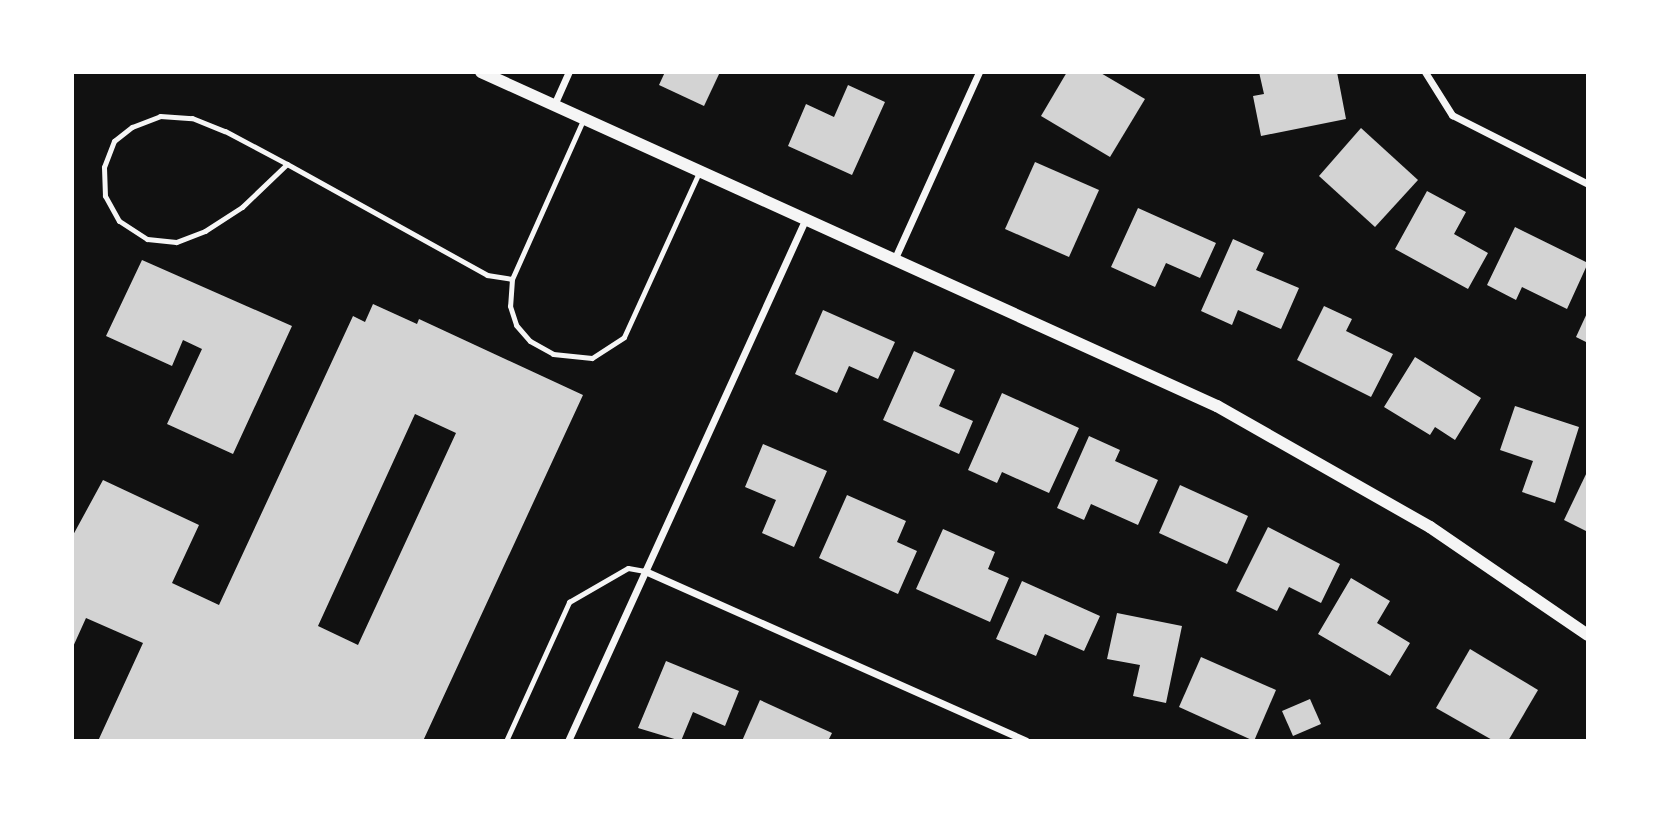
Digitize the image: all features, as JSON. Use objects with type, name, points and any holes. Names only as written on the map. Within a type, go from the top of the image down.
[{"type":"street","points":[[481,72],[1217,406],[1430,527],[1588,635]]},
{"type":"street","points":[[554,105],[569,72]]},
{"type":"street","points":[[895,258],[979,72]]},
{"type":"street","points":[[1425,72],[1452,115],[1588,184]]},
{"type":"street","points":[[568,741],[806,218]]},
{"type":"street","points":[[645,571],[1026,741]]},
{"type":"lane","points":[[287,164],[242,207],[205,231],[176,242],[147,239],[119,221],[105,196],[104,167],[114,141],[132,127],[160,116],[203,122],[287,164],[488,275],[512,279]]},
{"type":"lane","points":[[584,118],[512,279],[510,306],[516,325],[530,341],[574,359],[592,358],[624,337],[700,170]]},
{"type":"lane","points":[[506,741],[569,602],[618,572],[645,571]]},
{"type":"building","points":[[665,72],[720,72],[704,106],[659,85]]},
{"type":"building","points":[[1067,72],[1099,72],[1145,99],[1110,157],[1041,116]]},
{"type":"building","points":[[1259,72],[1337,72],[1346,119],[1261,136],[1253,96],[1264,94]]},
{"type":"building","points":[[848,85],[885,102],[852,175],[788,146],[806,104],[834,117]]},
{"type":"building","points":[[1361,128],[1418,180],[1375,227],[1319,176]]},
{"type":"building","points":[[1035,162],[1099,190],[1069,257],[1005,229]]},
{"type":"building","points":[[1427,191],[1466,212],[1454,234],[1488,253],[1468,289],[1395,249]]},
{"type":"building","points":[[1138,208],[1216,243],[1200,278],[1166,263],[1155,287],[1111,267]]},
{"type":"building","points":[[1515,227],[1588,263],[1567,309],[1522,287],[1516,300],[1487,285]]},
{"type":"building","points":[[1233,239],[1264,253],[1256,270],[1299,288],[1281,329],[1238,310],[1232,325],[1201,311]]},
{"type":"building","points":[[142,260],[292,326],[233,454],[167,424],[202,349],[183,340],[172,366],[106,336]]},
{"type":"building","points":[[373,304],[417,324],[419,319],[583,395],[423,741],[98,741],[143,643],[86,618],[72,649],[72,537],[103,480],[199,525],[172,583],[219,605],[353,316],[365,322]],"holes":[[[415,414],[456,433],[358,645],[318,626]]]},
{"type":"building","points":[[1324,306],[1352,319],[1346,331],[1393,354],[1371,397],[1297,360]]},
{"type":"building","points":[[823,310],[895,342],[878,379],[849,366],[837,393],[795,374]]},
{"type":"building","points":[[1588,311],[1588,343],[1576,337]]},
{"type":"building","points":[[914,351],[955,370],[939,406],[973,421],[959,454],[883,420]]},
{"type":"building","points":[[1415,357],[1481,398],[1455,440],[1435,427],[1430,435],[1384,407]]},
{"type":"building","points":[[1002,393],[1079,428],[1049,493],[1002,472],[997,483],[968,470]]},
{"type":"building","points":[[1515,406],[1579,427],[1555,503],[1522,492],[1533,461],[1500,450]]},
{"type":"building","points":[[1089,436],[1120,450],[1115,461],[1158,480],[1138,525],[1091,504],[1084,520],[1057,508]]},
{"type":"building","points":[[763,444],[827,471],[794,547],[762,533],[776,500],[745,487]]},
{"type":"building","points":[[1588,470],[1588,532],[1564,520]]},
{"type":"building","points":[[1180,485],[1248,516],[1227,564],[1159,533]]},
{"type":"building","points":[[847,495],[906,521],[897,542],[917,551],[898,594],[819,558]]},
{"type":"building","points":[[1268,527],[1340,564],[1321,603],[1289,587],[1277,611],[1236,591]]},
{"type":"building","points":[[943,529],[995,552],[988,569],[1009,578],[990,622],[916,589]]},
{"type":"building","points":[[1351,578],[1390,601],[1377,623],[1410,643],[1390,676],[1318,634]]},
{"type":"building","points":[[1022,581],[1100,616],[1084,651],[1045,634],[1036,656],[996,639]]},
{"type":"building","points":[[1117,613],[1182,626],[1166,703],[1133,696],[1140,665],[1107,659]]},
{"type":"building","points":[[1470,649],[1538,690],[1508,741],[1494,741],[1436,708]]},
{"type":"building","points":[[1201,657],[1276,690],[1254,741],[1179,707]]},
{"type":"building","points":[[666,661],[739,691],[725,726],[693,712],[681,741],[638,728]]},
{"type":"building","points":[[1310,699],[1321,724],[1293,736],[1282,711]]},
{"type":"building","points":[[760,700],[832,733],[828,741],[742,741]]}]
